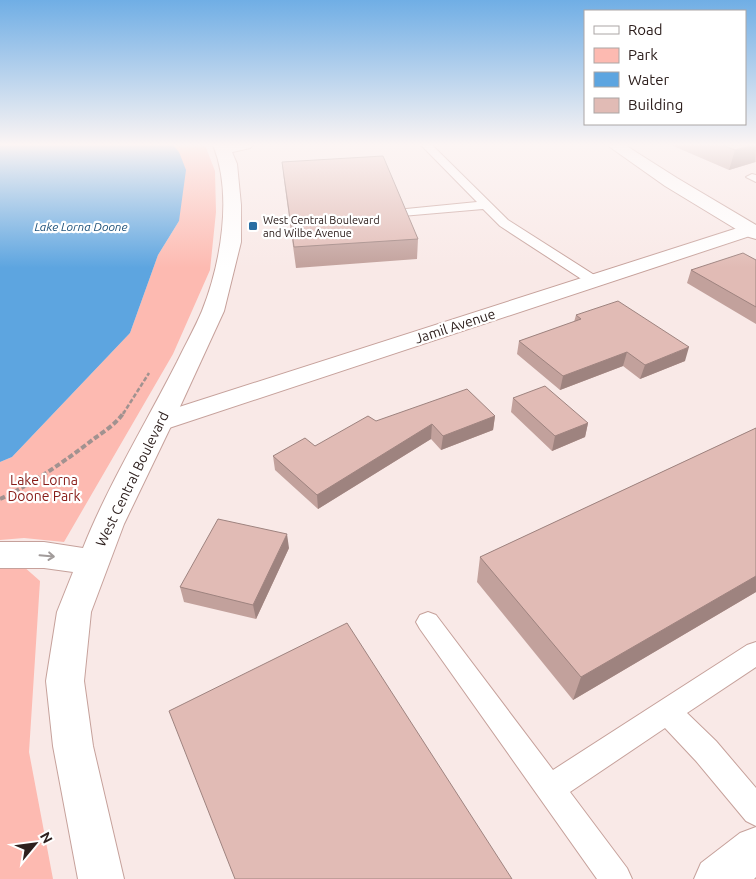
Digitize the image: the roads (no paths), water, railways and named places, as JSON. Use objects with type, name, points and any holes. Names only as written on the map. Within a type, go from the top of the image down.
[{"type":"street","name":"West Central Boulevard","points":[[102,879],[73,746],[65,681],[74,612],[108,524],[160,422],[213,310],[231,242],[231,186]]},
{"type":"street","points":[[682,186],[752,229]]},
{"type":"street","name":"Jamil Avenue","points":[[160,422],[752,229]]},
{"type":"street","points":[[0,555],[44,556],[93,562]]},
{"type":"street","points":[[717,879],[756,849]]},
{"type":"lane","points":[[467,186],[504,223],[594,281]]},
{"type":"lane","points":[[406,213],[486,205]]},
{"type":"lane","points":[[428,622],[616,879]]},
{"type":"lane","points":[[550,789],[756,653]]},
{"type":"lane","points":[[667,711],[706,751],[756,811]]},
{"type":"water","name":"Lake Lorna Doone","points":[[0,186],[184,186],[179,221],[158,255],[130,333],[12,457],[0,462]]},
{"type":"place","name":"West Central Boulevard and Wilbe Avenue","points":[[253,226]]},
{"type":"park label","name":"Lake Lorna Doone Park","points":[[44,488]]}]
